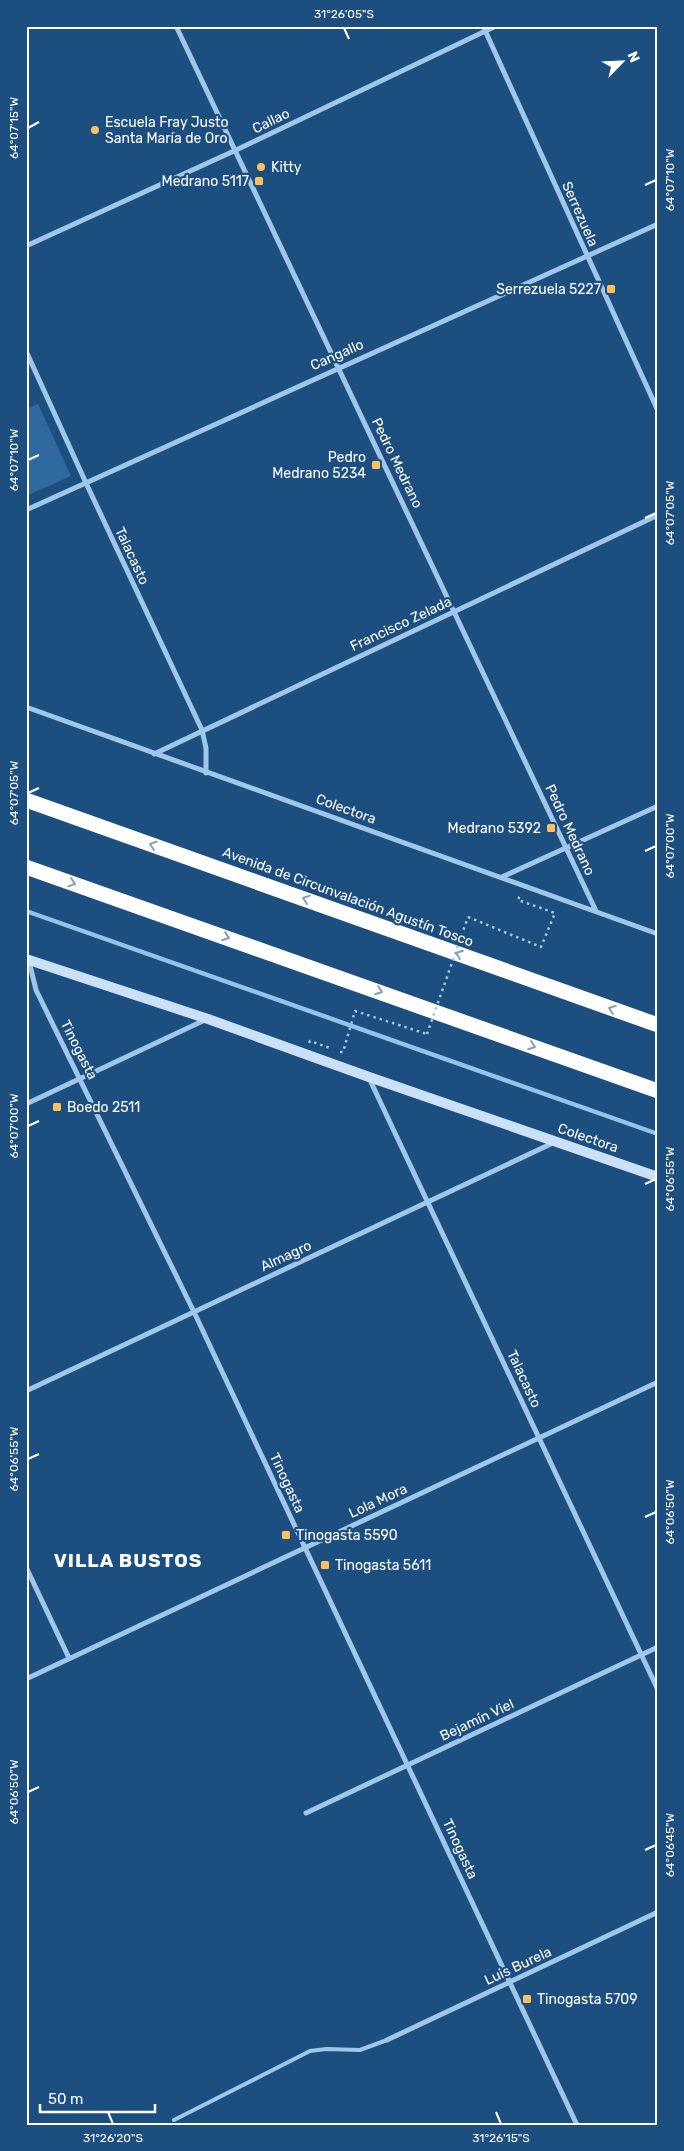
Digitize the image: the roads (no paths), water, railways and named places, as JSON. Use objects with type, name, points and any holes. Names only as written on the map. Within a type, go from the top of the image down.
[{"type":"highway","name":"Avenida de Circunvalación Agustín Tosco","points":[[26,800],[658,1025]]},
{"type":"highway","points":[[26,866],[658,1091]]},
{"type":"street","name":"Pedro Medrano","points":[[176,26],[596,911]]},
{"type":"street","name":"Callao","points":[[26,246],[234,151],[484,29],[496,26]]},
{"type":"street","name":"Serrezuela","points":[[484,29],[658,411]]},
{"type":"street","name":"Cangallo","points":[[26,510],[338,367],[658,224]]},
{"type":"street","name":"Talacasto","points":[[26,351],[202,730],[206,748],[206,773]]},
{"type":"street","name":"Francisco Zelada","points":[[154,754],[658,515]]},
{"type":"street","name":"Colectora","points":[[26,707],[658,934]]},
{"type":"street","points":[[501,878],[658,806]]},
{"type":"street","name":"Colectora","points":[[28,959],[208,1018],[369,1077],[658,1178]]},
{"type":"street","name":"Tinogasta","points":[[28,959],[36,990],[81,1078],[194,1312],[577,2125]]},
{"type":"street","points":[[26,1104],[208,1018]]},
{"type":"street","name":"Talacasto","points":[[369,1077],[658,1690]]},
{"type":"street","name":"Almagro","points":[[26,1391],[555,1142]]},
{"type":"street","name":"Lola Mora","points":[[26,1678],[658,1382]]},
{"type":"street","points":[[26,1567],[69,1658]]},
{"type":"street","name":"Bejamín Viel","points":[[306,1812],[658,1647]]},
{"type":"street","name":"Luis Burela","points":[[387,2040],[658,1912]]},
{"type":"lane","points":[[174,2120],[310,2051],[360,2050],[387,2040]]},
{"type":"waterway","points":[[26,911],[658,1134]]},
{"type":"place","name":"Escuela Fray Justo Santa María de Oro","points":[[95,130]]},
{"type":"place","name":"Kitty","points":[[261,167]]},
{"type":"place","name":"Medrano 5117","points":[[259,181]]},
{"type":"place","name":"Serrezuela 5227","points":[[611,289]]},
{"type":"place","name":"Pedro Medrano 5234","points":[[376,465]]},
{"type":"place","name":"Medrano 5392","points":[[551,828]]},
{"type":"place","name":"Boedo 2511","points":[[57,1107]]},
{"type":"place","name":"Tinogasta 5590","points":[[286,1535]]},
{"type":"place","name":"Tinogasta 5611","points":[[325,1565]]},
{"type":"place","name":"Tinogasta 5709","points":[[527,1999]]},
{"type":"district","name":"VILLA BUSTOS","points":[[128,1560]]}]
